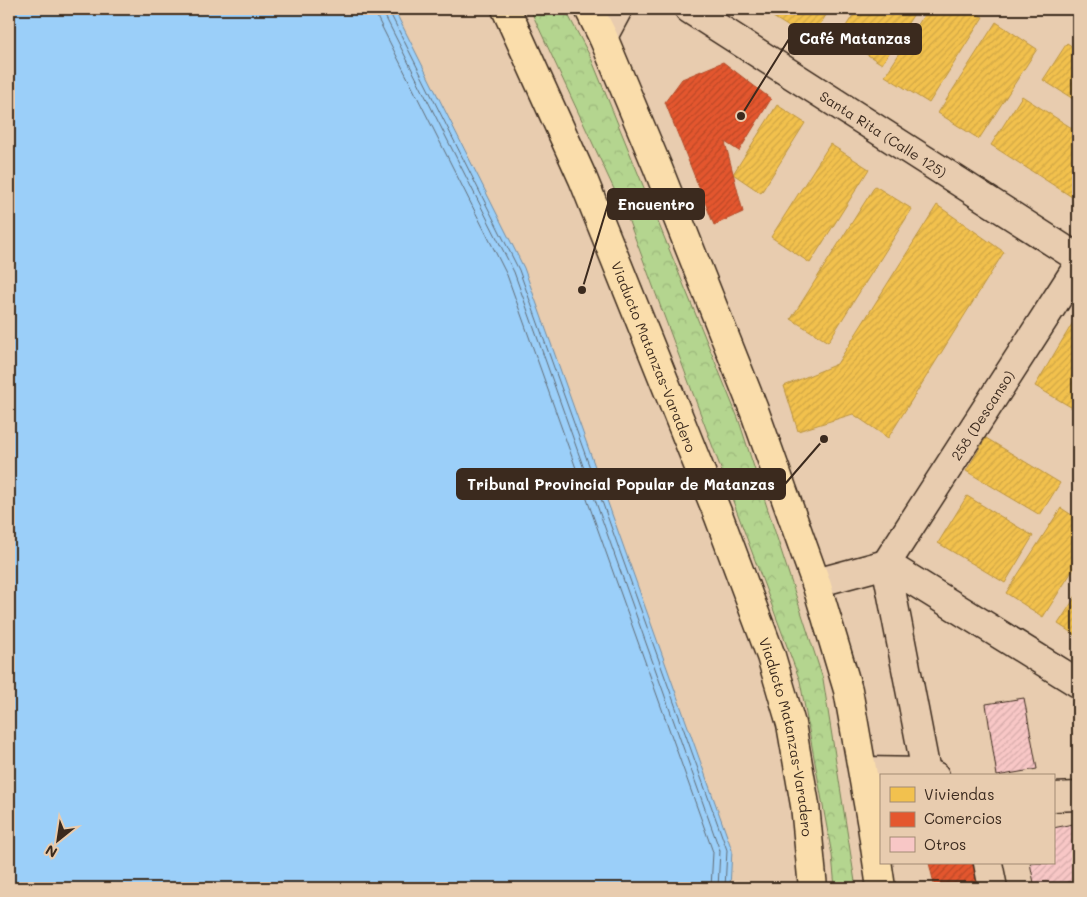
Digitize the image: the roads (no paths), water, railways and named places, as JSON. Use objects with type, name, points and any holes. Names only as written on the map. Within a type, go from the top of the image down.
[{"type":"highway","name":"Viaducto Matanzas-Varadero","points":[[506,9],[583,179],[719,517],[771,656],[791,724],[805,806],[813,888]]},
{"type":"highway","points":[[589,9],[603,37],[657,166],[754,410],[816,583],[848,690],[881,888]]},
{"type":"street","points":[[603,37],[618,9]]},
{"type":"street","name":"Santa Rita (Calle 125)","points":[[689,9],[1078,258]]},
{"type":"street","name":"258 (Descanso)","points":[[886,564],[1078,266]]},
{"type":"street","points":[[816,583],[886,564],[1078,683]]},
{"type":"street","points":[[863,771],[931,774],[886,564]]},
{"type":"street","points":[[1054,797],[1078,796]]},
{"type":"street","points":[[988,864],[993,888]]},
{"type":"water","points":[[9,9],[394,9],[524,268],[732,850],[730,888],[9,888]]},
{"type":"place","name":"Café Matanzas","points":[[741,116]]},
{"type":"place","name":"Encuentro","points":[[582,290]]},
{"type":"place","name":"Tribunal Provincial Popular de Matanzas","points":[[824,439]]}]
